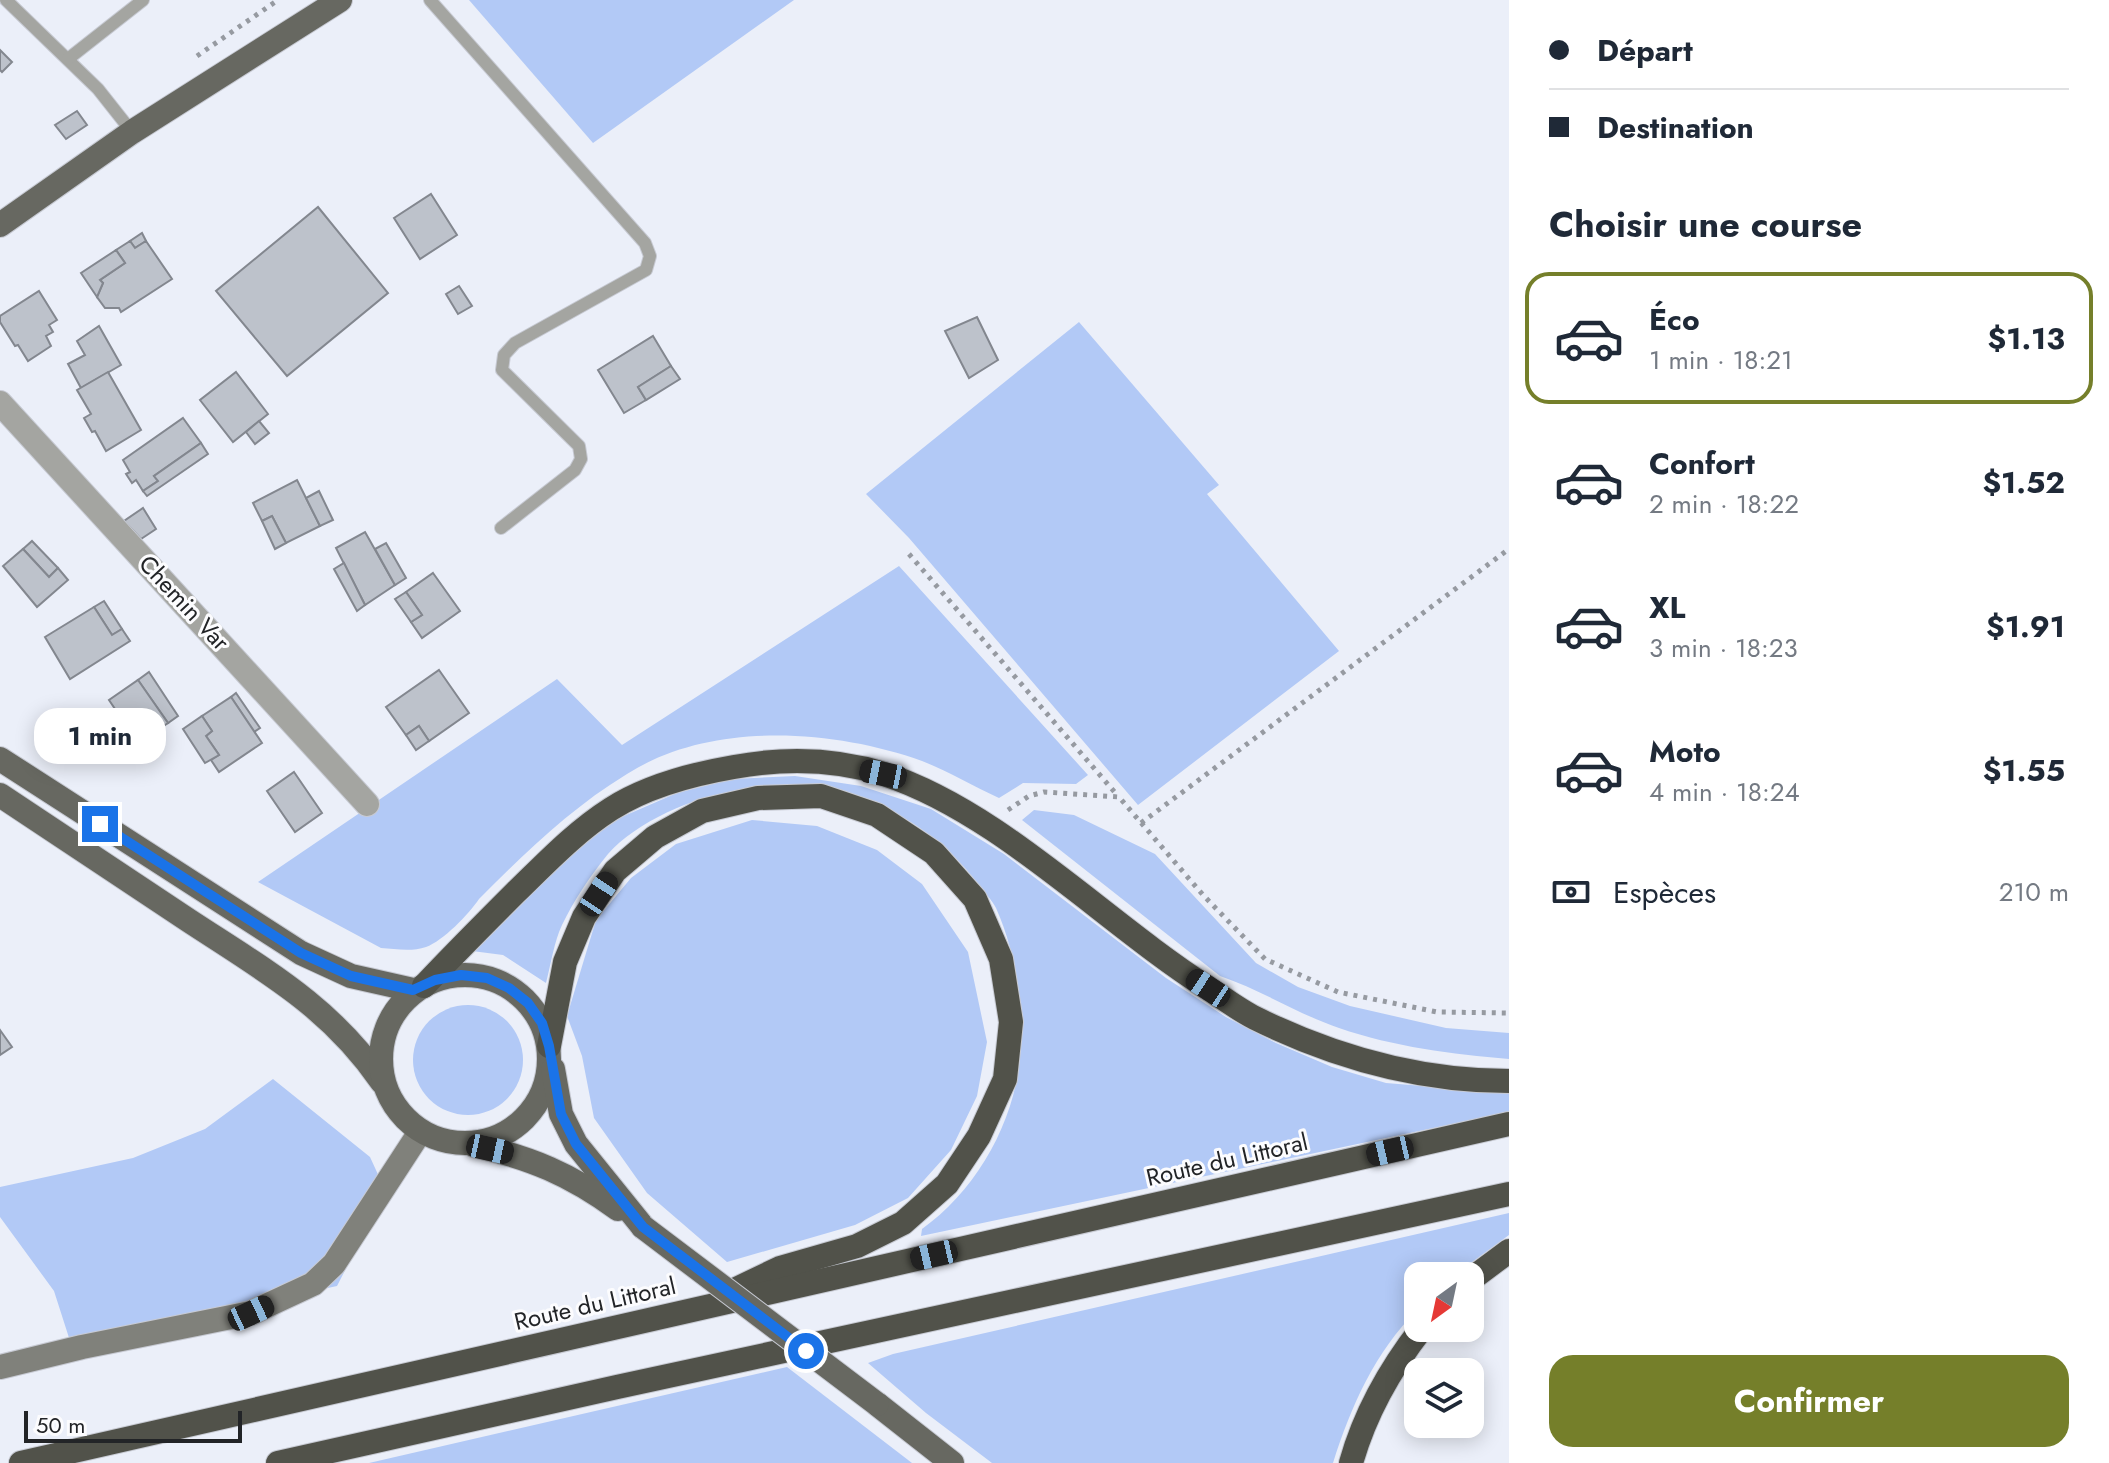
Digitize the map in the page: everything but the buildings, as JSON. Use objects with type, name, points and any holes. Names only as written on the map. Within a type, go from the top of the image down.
[{"type":"highway","points":[[418,988],[577,834],[613,808],[662,785],[704,772],[756,763],[820,761],[883,774],[936,797],[984,825],[1185,973],[1253,1017],[1326,1050],[1402,1071],[1482,1081],[1509,1081]]},
{"type":"highway","points":[[549,1046],[565,962],[584,917],[615,871],[655,837],[702,811],[758,798],[821,796],[877,815],[934,853],[975,899],[1001,959],[1011,1022],[1005,1079],[979,1136],[947,1184],[903,1223],[857,1246],[780,1268],[690,1311]]},
{"type":"highway","name":"Route du Littoral","points":[[21,1463],[1509,1124]]},
{"type":"highway","points":[[278,1463],[632,1383],[1509,1194]]},
{"type":"highway","points":[[1484,1270],[1509,1251]]},
{"type":"highway","points":[[1351,1463],[1360,1430],[1411,1342]]},
{"type":"main road","points":[[0,225],[132,132],[340,0]]},
{"type":"main road","points":[[0,759],[301,953],[351,976],[418,988]]},
{"type":"main road","points":[[0,795],[290,987],[335,1024],[363,1054],[399,1110],[420,1132],[441,1140],[521,1155],[601,1197],[952,1463]]},
{"type":"main road","points":[[386,1088],[381,1062],[384,1036],[395,1012],[418,988],[435,980],[461,975],[487,978],[509,988],[528,1003],[542,1023],[561,1114],[576,1144],[643,1227]]},
{"type":"main road","points":[[460,1142],[489,1140],[511,1130],[529,1115],[542,1094],[549,1071],[549,1046]]},
{"type":"street","name":"Chemin Var","points":[[0,403],[367,804]]},
{"type":"street","points":[[0,1367],[251,1313],[313,1284],[334,1264],[420,1132]]},
{"type":"lane","points":[[6,0],[98,89],[132,132]]},
{"type":"lane","points":[[68,59],[143,0]]},
{"type":"lane","points":[[430,0],[645,243],[650,256],[646,270],[515,343],[504,355],[502,370],[579,446],[581,452],[575,470],[501,528]]},
{"type":"path","points":[[1141,823],[1509,549]]},
{"type":"path","points":[[909,554],[1203,895],[1265,959],[1338,992],[1437,1012],[1509,1013]]},
{"type":"path","points":[[984,825],[1029,796],[1044,792],[1119,797]]},
{"type":"shaded area","points":[[469,0],[794,0],[593,143]]},
{"type":"shaded area","points":[[1079,322],[1219,485],[1207,494],[1339,651],[1138,805],[909,538],[866,494]]},
{"type":"shaded area","points":[[899,566],[1088,775],[1076,784],[1023,783],[999,798],[922,761],[850,742],[772,736],[733,738],[695,745],[660,757],[606,787],[549,832],[448,933],[433,944],[415,949],[381,948],[258,882],[557,679],[622,745]]},
{"type":"shaded area","points":[[795,776],[861,786],[931,809],[1004,854],[1166,978],[1226,1017],[1276,1043],[1332,1067],[1386,1083],[1509,1093],[1509,1112],[921,1236],[922,1229],[942,1213],[975,1175],[1001,1130],[1017,1081],[1021,1019],[1009,943],[996,908],[967,870],[941,844],[912,823],[863,799],[845,796],[742,792],[703,799],[667,812],[634,832],[608,854],[583,888],[562,925],[546,983],[503,955],[472,951],[575,851],[617,819],[677,793],[732,779]]},
{"type":"shaded area","points":[[1034,810],[1074,815],[1155,854],[1256,963],[1298,987],[1350,1006],[1446,1028],[1509,1033],[1509,1059],[1423,1049],[1360,1035],[1220,976],[1022,820]]},
{"type":"shaded area","points":[[752,820],[817,826],[877,850],[922,884],[968,952],[987,1042],[977,1096],[951,1150],[908,1198],[855,1225],[727,1262],[647,1193],[594,1118],[582,1056],[567,1016],[596,920],[631,878],[676,844]]},
{"type":"shaded area","points":[[468,1005],[489,1010],[507,1021],[518,1039],[523,1060],[518,1081],[507,1099],[489,1110],[468,1115],[447,1110],[429,1099],[418,1081],[413,1060],[418,1039],[429,1021],[447,1010]]},
{"type":"shaded area","points":[[273,1079],[370,1157],[381,1181],[378,1206],[337,1286],[71,1344],[54,1291],[0,1217],[0,1187],[133,1158],[205,1129]]},
{"type":"shaded area","points":[[1509,1213],[1509,1235],[1472,1262],[1404,1262],[1404,1325],[1366,1381],[1333,1463],[992,1463],[926,1413],[868,1363],[893,1354]]},
{"type":"shaded area","points":[[787,1367],[912,1463],[369,1463]]},
{"type":"route","points":[[100,824],[301,953],[351,976],[405,990],[461,975],[487,978],[509,988],[528,1003],[542,1023],[561,1114],[576,1144],[643,1227],[806,1351]]}]
